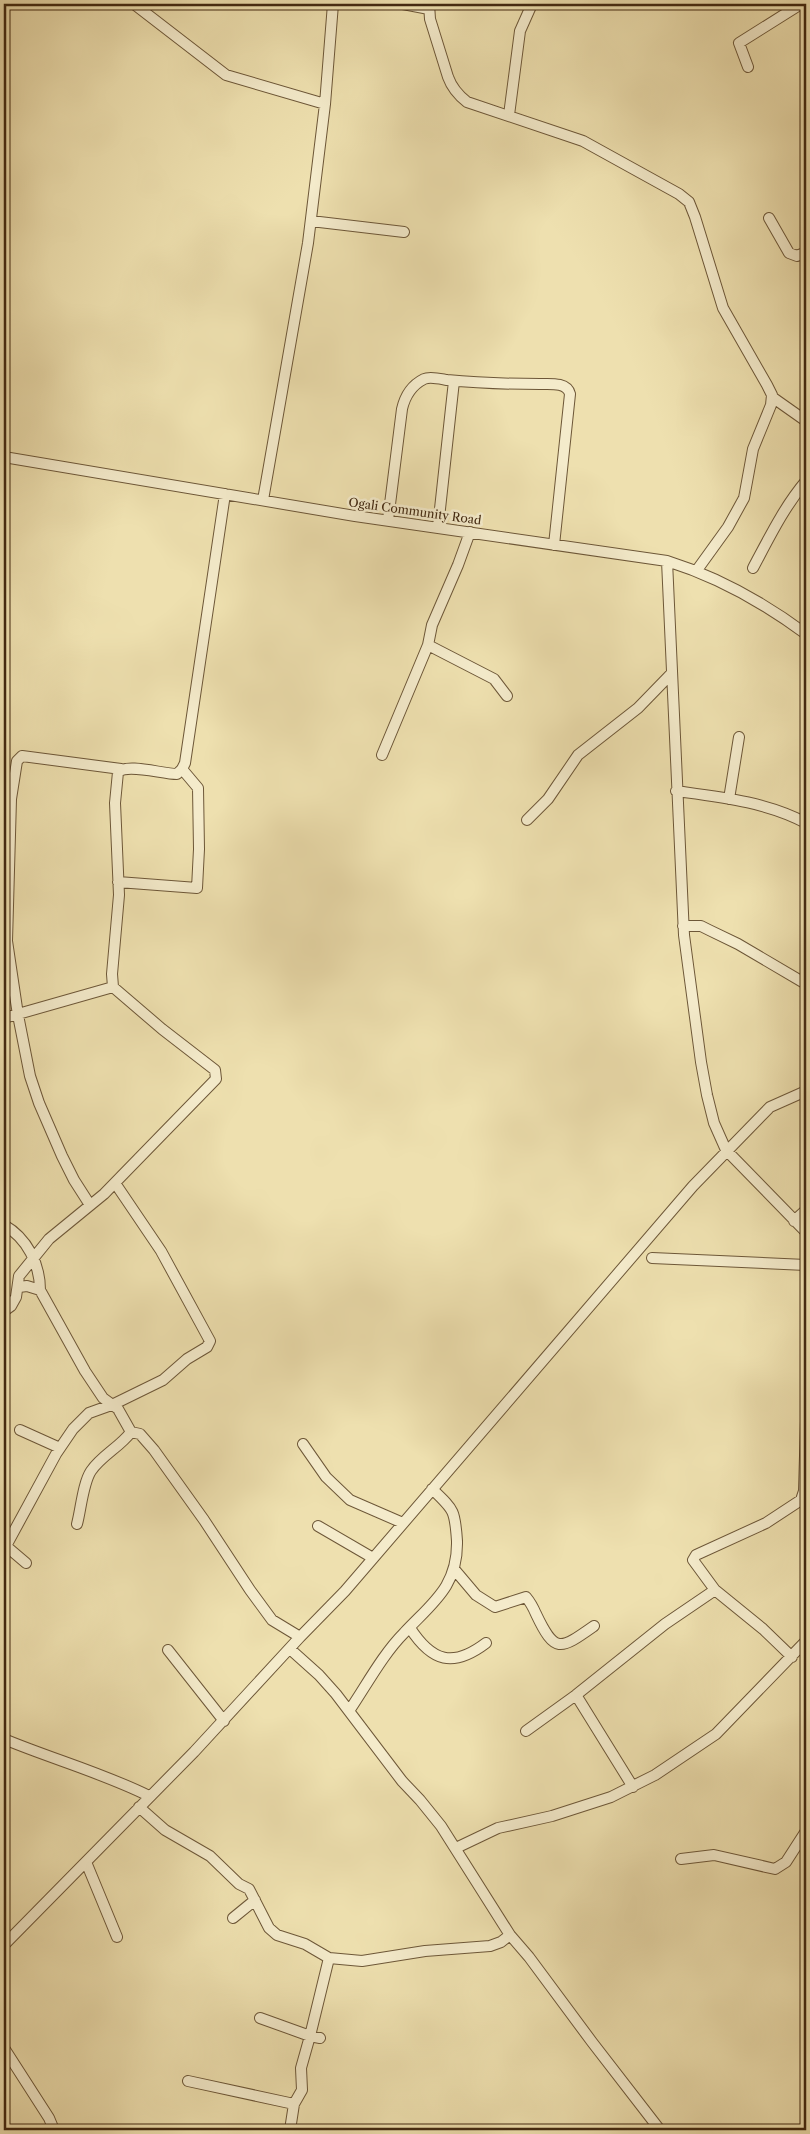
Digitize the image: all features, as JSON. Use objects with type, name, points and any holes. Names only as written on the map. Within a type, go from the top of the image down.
[{"type":"street","points":[[134,4],[226,75],[325,104]]},
{"type":"street","points":[[263,500],[311,220],[325,104],[333,4]]},
{"type":"street","points":[[403,4],[429,6],[436,40],[448,77],[456,92],[468,102],[583,141],[686,198],[695,217],[723,308],[768,385],[772,397],[771,405],[753,449],[747,488],[741,503],[728,527],[697,570]]},
{"type":"street","points":[[510,115],[520,31],[532,4]]},
{"type":"street","points":[[748,67],[739,43],[801,4]]},
{"type":"street","points":[[769,218],[789,253],[798,256],[806,252]]},
{"type":"street","points":[[311,220],[404,232]]},
{"type":"street","points":[[388,520],[402,409],[408,392],[428,378],[454,381],[552,384],[564,386],[569,390],[570,394],[554,545]]},
{"type":"street","points":[[438,527],[454,381]]},
{"type":"street","points":[[772,397],[806,421]]},
{"type":"street","name":"Ogali Community Road","points":[[4,456],[388,520],[667,561],[697,570],[756,599],[806,634]]},
{"type":"street","points":[[753,568],[775,525],[806,481]]},
{"type":"street","points":[[90,1204],[74,1180],[62,1156],[39,1103],[30,1076],[18,1015],[7,941],[7,799],[17,761],[22,756],[166,774],[177,774],[182,769],[186,759],[225,494]]},
{"type":"street","points":[[382,755],[428,645],[438,608],[458,566],[470,532]]},
{"type":"street","points":[[667,561],[683,926],[701,1062],[714,1123],[726,1150],[806,1232]]},
{"type":"street","points":[[428,645],[494,680],[507,696]]},
{"type":"street","points":[[527,820],[548,799],[578,755],[638,708],[671,674]]},
{"type":"street","points":[[729,799],[739,737]]},
{"type":"street","points":[[4,1311],[10,1306],[19,1286],[19,1276],[49,1239],[115,1184],[216,1079],[216,1070],[162,1029],[114,987],[112,974],[118,895],[115,803],[118,772],[121,769]]},
{"type":"street","points":[[118,882],[197,888],[199,849],[198,788],[182,769]]},
{"type":"street","points":[[676,791],[729,799],[771,809],[806,823]]},
{"type":"street","points":[[683,926],[701,926],[738,944],[806,984]]},
{"type":"street","points":[[4,1018],[114,987]]},
{"type":"street","points":[[4,1945],[224,1721],[300,1637],[345,1591],[620,1270],[726,1150],[770,1108],[806,1091]]},
{"type":"street","points":[[26,1563],[6,1546],[60,1448],[73,1429],[89,1412],[114,1404],[163,1380],[187,1359],[207,1346],[210,1341],[161,1251],[115,1184]]},
{"type":"street","points":[[794,1221],[806,1210]]},
{"type":"street","points":[[4,1225],[23,1242],[34,1259],[40,1276],[40,1290],[85,1371],[103,1398],[114,1404],[131,1432],[140,1434],[154,1450],[272,1620],[300,1637]]},
{"type":"street","points":[[652,1258],[806,1265]]},
{"type":"street","points":[[19,1286],[40,1290]]},
{"type":"street","points":[[806,1385],[806,1392]]},
{"type":"street","points":[[792,1656],[763,1629],[715,1590],[694,1562],[694,1558],[766,1523],[801,1500],[804,1490],[806,1421]]},
{"type":"street","points":[[20,1430],[60,1448]]},
{"type":"street","points":[[78,1524],[91,1472],[109,1451],[121,1443],[131,1432]]},
{"type":"street","points":[[303,1444],[326,1477],[350,1500],[403,1523]]},
{"type":"street","points":[[349,1711],[394,1645],[440,1596],[453,1576],[457,1557],[455,1515],[449,1505],[432,1489]]},
{"type":"street","points":[[318,1526],[372,1558]]},
{"type":"street","points":[[454,1569],[476,1594],[495,1607],[526,1597],[532,1603],[535,1613],[554,1644],[560,1646],[566,1644],[594,1626]]},
{"type":"street","points":[[526,1731],[576,1695],[665,1624],[715,1590]]},
{"type":"street","points":[[410,1628],[427,1648],[446,1660],[460,1658],[486,1643]]},
{"type":"street","points":[[456,1848],[498,1828],[586,1806],[633,1787],[691,1752],[716,1734],[806,1641]]},
{"type":"street","points":[[168,1650],[224,1721]]},
{"type":"street","points":[[290,1650],[319,1675],[349,1711],[376,1750],[441,1826],[510,1935],[529,1957],[660,2130]]},
{"type":"street","points":[[576,1695],[633,1787]]},
{"type":"street","points":[[4,1739],[66,1764],[105,1776],[150,1796]]},
{"type":"street","points":[[139,1807],[165,1830],[210,1856],[239,1884],[249,1889],[269,1928],[277,1935],[304,1944],[329,1958],[362,1961],[425,1951],[490,1946],[501,1942],[510,1935]]},
{"type":"street","points":[[681,1859],[714,1855],[775,1869],[786,1862],[806,1831]]},
{"type":"street","points":[[86,1862],[117,1937]]},
{"type":"street","points":[[233,1918],[255,1900]]},
{"type":"street","points":[[290,2130],[294,2104],[302,2090],[300,2068],[315,2037],[329,1958]]},
{"type":"street","points":[[260,2018],[315,2037]]},
{"type":"street","points":[[4,2048],[49,2118],[54,2130]]},
{"type":"street","points":[[188,2082],[294,2104]]}]
